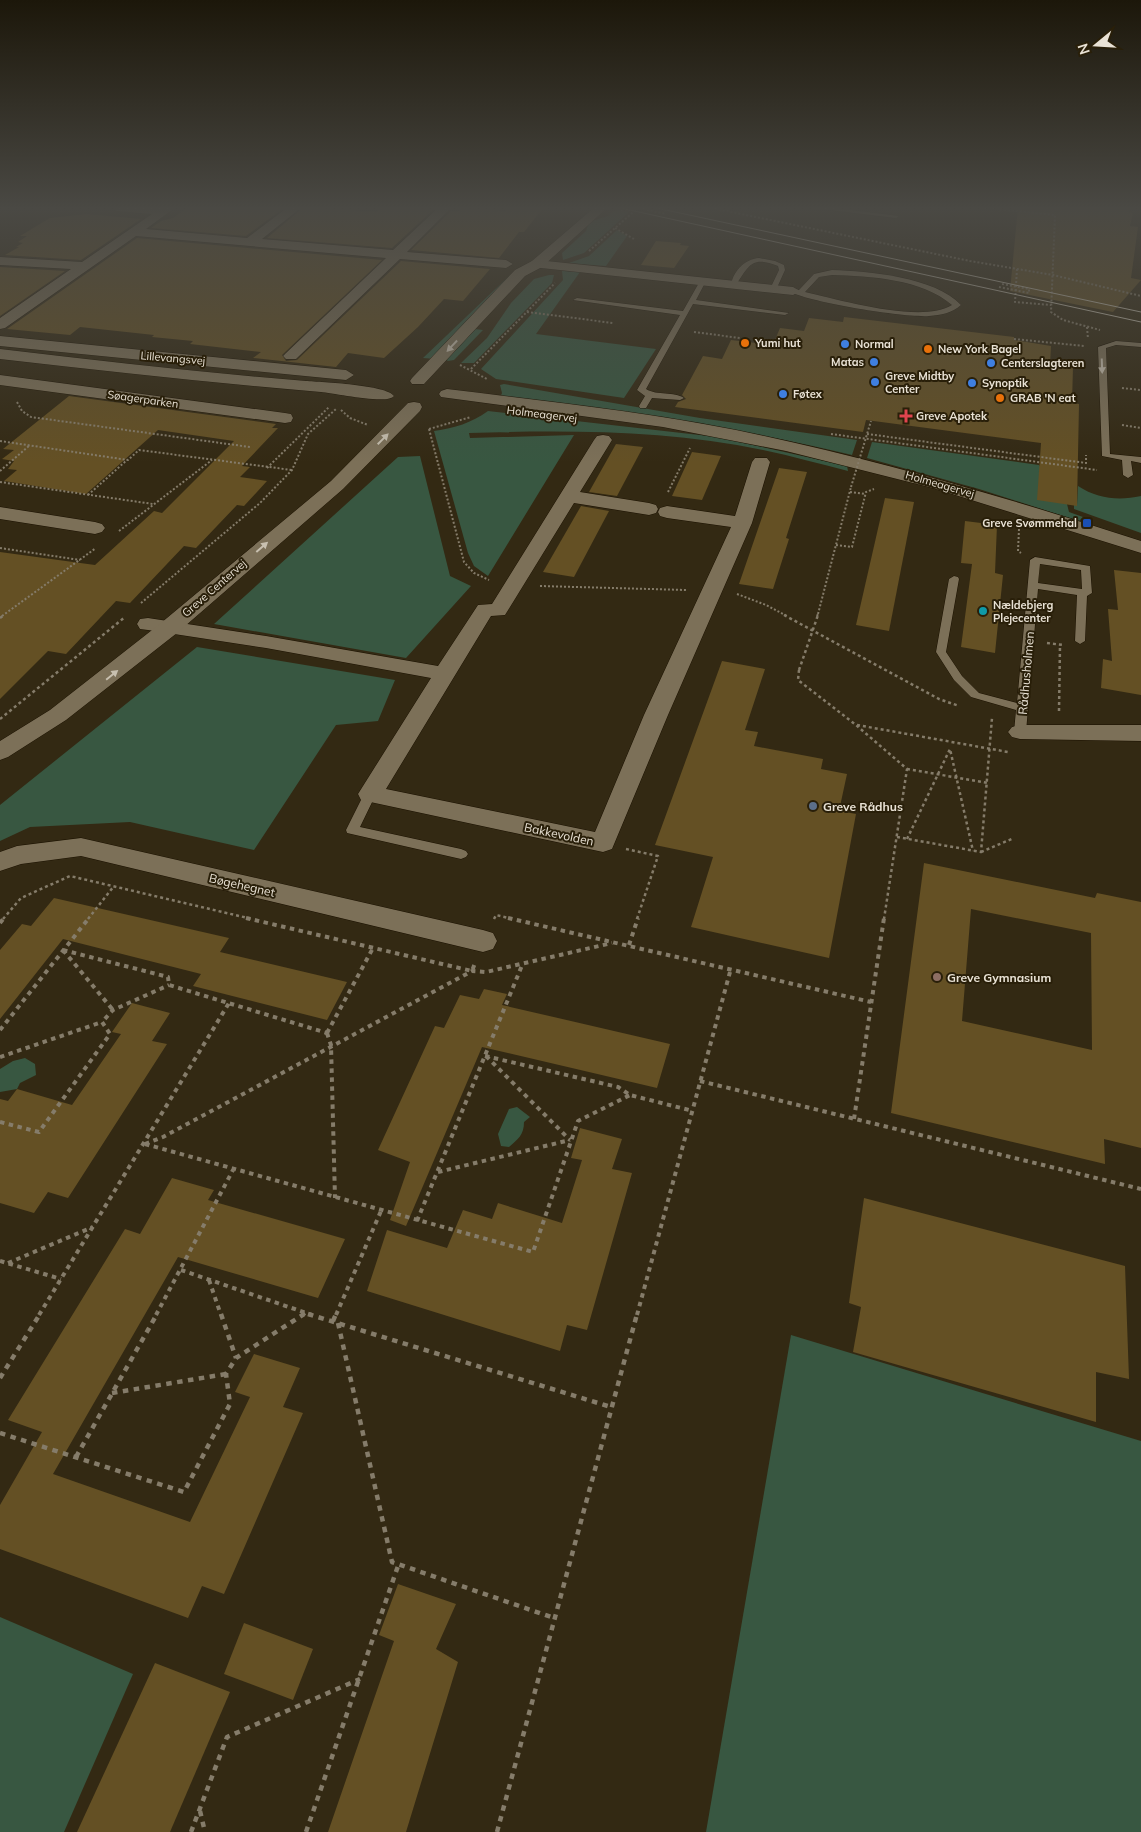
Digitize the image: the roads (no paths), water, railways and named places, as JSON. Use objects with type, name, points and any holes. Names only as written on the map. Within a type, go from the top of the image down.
[{"type":"street","points":[[0,325],[47,292]]},
{"type":"street","points":[[291,356],[356,292]]},
{"type":"street","points":[[391,395],[418,381],[501,292]]},
{"type":"street","points":[[495,322],[510,298],[516,292]]},
{"type":"street","name":"Lillevangsvej","points":[[0,340],[346,375]]},
{"type":"street","name":"Lillevangsvej","points":[[0,354],[176,375],[391,395],[414,407]]},
{"type":"street","name":"Søagerparken","points":[[0,380],[285,418]]},
{"type":"street","points":[[414,407],[443,398],[446,390],[437,383],[418,381]]},
{"type":"street","name":"Greve Centervej","points":[[0,751],[58,715],[147,617],[324,476],[391,395]]},
{"type":"street","name":"Holmeagervej","points":[[443,398],[611,424],[735,435],[887,469],[1011,504],[1141,547]]},
{"type":"street","name":"Greve Centervej","points":[[147,617],[271,539],[337,485],[414,407]]},
{"type":"street","points":[[370,794],[486,609],[498,612],[603,440]]},
{"type":"street","name":"Bakkevolden","points":[[370,794],[603,844],[710,590],[742,523],[761,462]]},
{"type":"street","points":[[568,496],[661,505],[742,523]]},
{"type":"street","points":[[0,513],[104,532]]},
{"type":"street","points":[[147,617],[266,642],[445,674]]},
{"type":"street","name":"Rådhusholmen","points":[[1020,726],[1141,733]]},
{"type":"street","name":"Bøgehegnet","points":[[0,862],[17,855],[81,847],[483,942]]},
{"type":"lane","points":[[680,398],[650,395],[641,390],[696,292]]},
{"type":"lane","points":[[799,292],[875,309],[920,314],[949,312],[957,305],[947,296],[939,292]]},
{"type":"lane","points":[[577,300],[685,312]]},
{"type":"lane","points":[[691,302],[785,313]]},
{"type":"lane","points":[[1141,345],[1116,343],[1102,347],[1106,456],[1141,460]]},
{"type":"lane","points":[[643,406],[650,395]]},
{"type":"lane","points":[[1126,458],[1128,474]]},
{"type":"lane","name":"Rådhusholmen","points":[[1020,726],[1035,560],[1086,568],[1086,593],[1082,592]]},
{"type":"lane","points":[[954,579],[941,652],[958,678],[975,695],[1020,726]]},
{"type":"lane","points":[[1033,585],[1082,592],[1080,641]]},
{"type":"lane","points":[[370,794],[352,830],[460,854]]},
{"type":"tram line","points":[[1006,292],[1141,322]]},
{"type":"tram line","points":[[1050,292],[1141,312]]},
{"type":"place","name":"Yumi hut","points":[[745,343]]},
{"type":"place","name":"Normal","points":[[845,344]]},
{"type":"place","name":"New York Bagel","points":[[928,349]]},
{"type":"place","name":"Matas","points":[[874,362]]},
{"type":"place","name":"Centerslagteren","points":[[991,363]]},
{"type":"place","name":"Greve Midtby Center","points":[[875,382]]},
{"type":"place","name":"Synoptik","points":[[972,383]]},
{"type":"place","name":"Føtex","points":[[783,394]]},
{"type":"place","name":"GRAB 'N eat","points":[[1000,398]]},
{"type":"place","name":"Greve Apotek","points":[[906,416]]},
{"type":"place","name":"Greve Svømmehal","points":[[1087,523]]},
{"type":"place","name":"Nældebjerg Plejecenter","points":[[983,611]]},
{"type":"place","name":"Greve Rådhus","points":[[813,806]]},
{"type":"place","name":"Greve Gymnasium","points":[[937,977]]}]
